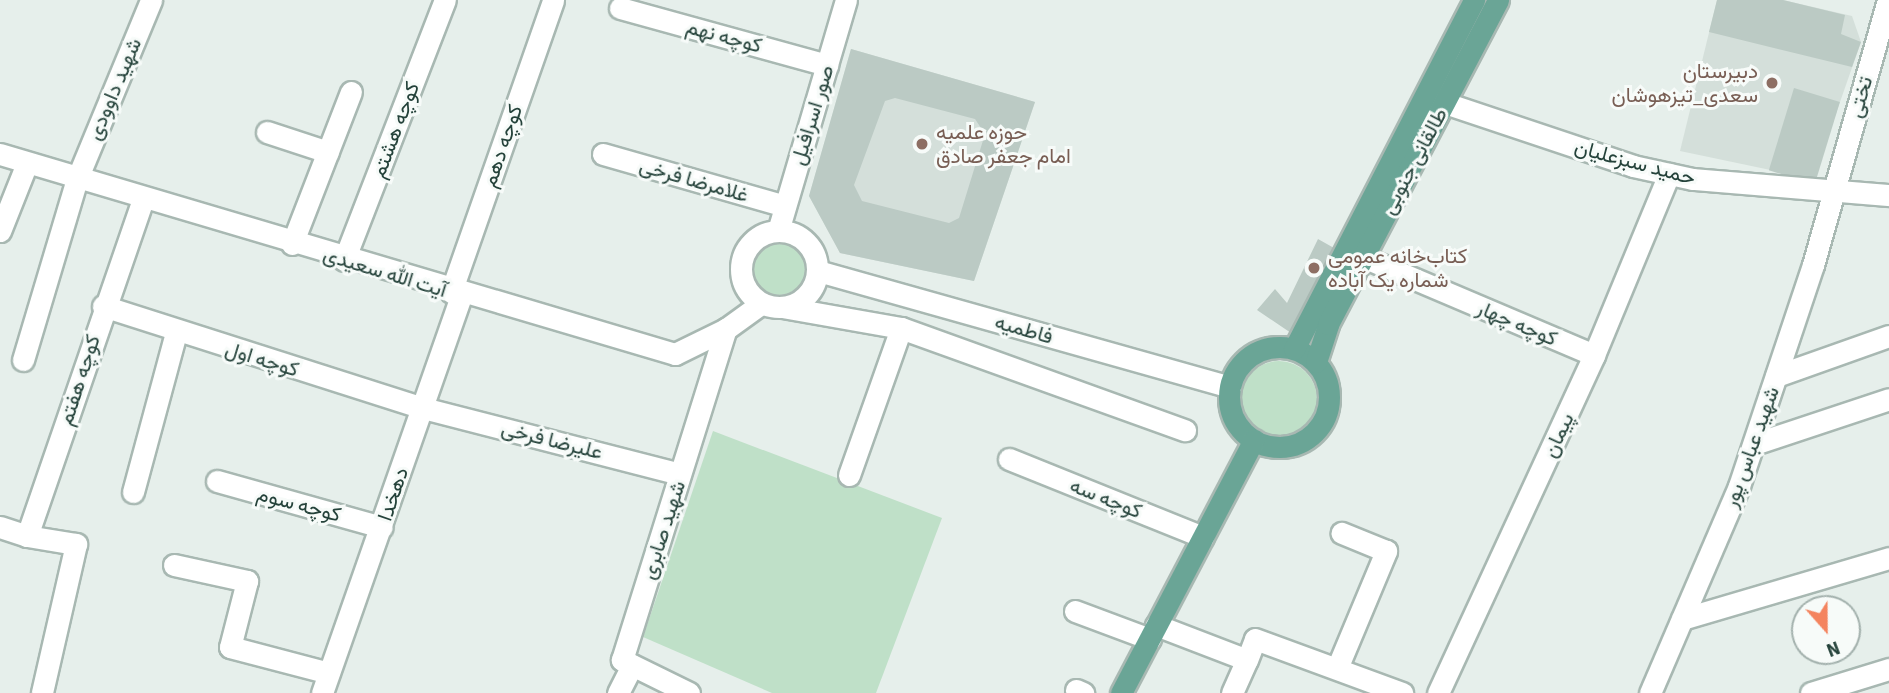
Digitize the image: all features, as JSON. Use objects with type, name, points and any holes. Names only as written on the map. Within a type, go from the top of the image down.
[{"type":"main road","name":"طالقانی جنوبی","points":[[1294,349],[1474,0]]},
{"type":"main road","name":"طالقانی جنوبی","points":[[1316,362],[1363,257],[1498,0]]},
{"type":"main road","points":[[1277,347],[1294,349],[1316,362],[1325,375],[1329,406],[1314,434],[1285,446],[1254,440],[1234,418],[1230,387],[1236,372],[1254,355],[1277,347]]},
{"type":"main road","points":[[1121,693],[1254,440]]},
{"type":"street","name":"شهید داوودی","points":[[23,360],[77,178],[151,0]]},
{"type":"street","name":"کوچه هشتم","points":[[344,260],[445,0]]},
{"type":"street","name":"کوچه دهم","points":[[456,293],[553,0]]},
{"type":"street","name":"صور اسرافیل","points":[[778,231],[846,0]]},
{"type":"street","name":"تختی","points":[[1832,194],[1888,0]]},
{"type":"street","name":"کوچه نهم","points":[[620,8],[827,65]]},
{"type":"street","points":[[292,244],[351,92]]},
{"type":"street","name":"حمید سبزعلیان","points":[[1445,103],[1669,174],[1832,194],[1889,195]]},
{"type":"street","points":[[267,132],[328,152]]},
{"type":"street","name":"غلامرضا فرخی","points":[[603,154],[785,206]]},
{"type":"street","name":"آیت الله سعیدی","points":[[0,155],[344,260],[675,354],[772,305]]},
{"type":"street","points":[[0,231],[27,163]]},
{"type":"street","name":"پیمان","points":[[1438,693],[1594,355],[1669,174]]},
{"type":"street","name":"شهید عباس پور","points":[[1650,693],[1754,444],[1832,194]]},
{"type":"street","name":"کوچه هفتم","points":[[27,536],[103,306],[143,199]]},
{"type":"street","points":[[778,231],[811,247],[818,271],[803,299],[772,305],[745,285],[742,261],[755,240],[778,231]]},
{"type":"street","name":"کوچه چهار","points":[[1363,257],[1594,355]]},
{"type":"street","name":"فاطمیه","points":[[818,271],[1230,387]]},
{"type":"street","name":"دهخدا","points":[[326,683],[423,408],[456,293]]},
{"type":"street","name":"فاطمیه","points":[[772,305],[901,328],[1185,430]]},
{"type":"street","name":"کوچه اول","points":[[103,306],[176,333],[423,408]]},
{"type":"street","points":[[849,475],[901,328]]},
{"type":"street","name":"شهید صابری","points":[[632,665],[622,660],[726,329]]},
{"type":"street","points":[[133,492],[176,333]]},
{"type":"street","points":[[1776,376],[1889,336]]},
{"type":"street","points":[[1754,444],[1889,399]]},
{"type":"street","name":"علیرضا فرخی","points":[[423,408],[680,474]]},
{"type":"street","name":"کوچه سه","points":[[1009,459],[1203,537]]},
{"type":"street","name":"کوچه سوم","points":[[217,481],[382,527]]},
{"type":"street","points":[[0,527],[27,536],[76,544],[42,693]]},
{"type":"street","points":[[1338,666],[1386,551],[1342,533]]},
{"type":"street","points":[[1682,619],[1889,558]]},
{"type":"street","points":[[174,565],[247,581],[230,647],[326,683]]},
{"type":"street","points":[[1075,611],[1247,660]]},
{"type":"street","points":[[1233,693],[1255,639],[1338,666],[1402,693]]},
{"type":"street","points":[[618,693],[632,665],[689,693]]},
{"type":"street","points":[[1811,693],[1889,669]]},
{"type":"shaded area","name":"دبیرستان سعدی_تیزهوشان","points":[[1717,0],[1783,0],[1852,16],[1861,42],[1813,179],[1680,151]]},
{"type":"shaded area","name":"حوزه علمیه امام جعفر صادق","points":[[851,49],[1035,102],[974,281],[840,253],[809,196]]},
{"type":"green space","points":[[779,241],[798,249],[806,268],[798,287],[779,295],[760,287],[752,268],[760,249]]},
{"type":"green space","points":[[1279,361],[1294,364],[1306,372],[1314,384],[1317,399],[1314,414],[1306,426],[1294,434],[1279,437],[1264,434],[1252,426],[1244,414],[1241,399],[1244,384],[1252,372],[1264,364]]},
{"type":"green space","points":[[713,431],[942,518],[876,693],[772,693],[643,637]]},
{"type":"building","points":[[1717,0],[1783,0],[1845,15],[1841,34],[1861,42],[1852,67],[1709,32]]},
{"type":"building","name":"حوزه علمیه امام جعفر صادق","points":[[851,49],[1035,102],[974,281],[840,253],[809,196]],"holes":[[[895,98],[975,119],[985,134],[959,218],[949,223],[862,201],[854,185],[885,101]]]},
{"type":"building","points":[[1794,88],[1840,102],[1815,184],[1769,170]]},
{"type":"building","name":"کتاب‌خانه عمومی شماره یک آباده","points":[[1318,239],[1334,248],[1291,333],[1257,310],[1275,289],[1287,303]]},
{"type":"place","name":"دبیرستان سعدی_تیزهوشان","points":[[1772,83]]},
{"type":"place","name":"حوزه علمیه امام جعفر صادق","points":[[922,144]]},
{"type":"place","name":"کتاب‌خانه عمومی شماره یک آباده","points":[[1314,268]]}]
